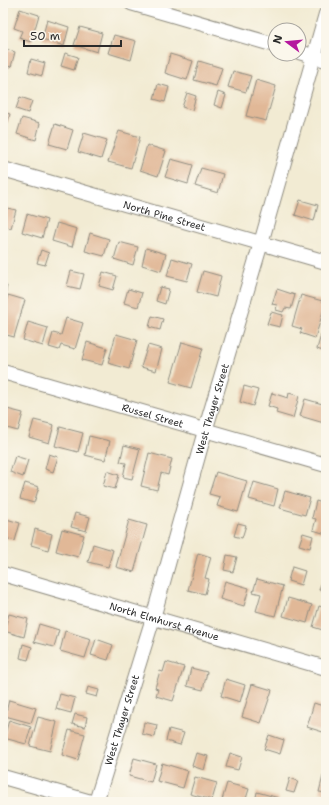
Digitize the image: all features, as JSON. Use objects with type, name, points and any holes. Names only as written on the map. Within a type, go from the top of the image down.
[{"type":"street","points":[[131,3],[267,43]]},
{"type":"street","name":"West Thayer Street","points":[[96,802],[153,618],[205,431],[261,243],[320,58],[326,14]]},
{"type":"street","points":[[307,54],[320,58]]},
{"type":"street","name":"North Pine Street","points":[[3,169],[326,262]]},
{"type":"street","name":"Russel Street","points":[[3,372],[326,465]]},
{"type":"street","name":"North Elmhurst Avenue","points":[[3,574],[326,668]]},
{"type":"street","points":[[3,777],[91,802]]},
{"type":"building","points":[[3,3],[7,4],[3,17]]},
{"type":"building","points":[[20,9],[39,15],[31,42],[19,38],[22,31],[14,28]]},
{"type":"building","points":[[47,20],[69,27],[64,46],[42,39]]},
{"type":"building","points":[[80,27],[102,33],[97,52],[74,45]]},
{"type":"building","points":[[114,35],[136,41],[131,60],[108,53]]},
{"type":"building","points":[[3,48],[15,52],[11,67],[3,65]]},
{"type":"building","points":[[65,53],[78,57],[74,70],[61,66]]},
{"type":"building","points":[[170,54],[193,61],[187,80],[165,73]]},
{"type":"building","points":[[31,59],[45,63],[42,76],[28,72]]},
{"type":"building","points":[[199,61],[222,68],[216,86],[194,80]]},
{"type":"building","points":[[233,71],[251,76],[246,92],[228,87]]},
{"type":"building","points":[[256,80],[276,86],[266,121],[246,116]]},
{"type":"building","points":[[158,84],[169,87],[165,102],[154,99]]},
{"type":"building","points":[[218,92],[226,95],[222,108],[214,105]]},
{"type":"building","points":[[187,93],[196,96],[192,110],[182,107]]},
{"type":"building","points":[[20,97],[32,101],[28,113],[16,109]]},
{"type":"building","points":[[3,112],[10,114],[5,132],[3,131]]},
{"type":"building","points":[[326,113],[326,124],[323,123]]},
{"type":"building","points":[[22,118],[40,123],[36,140],[17,134]]},
{"type":"building","points":[[55,124],[73,130],[67,149],[49,144]]},
{"type":"building","points":[[119,131],[140,137],[131,168],[108,162]]},
{"type":"building","points":[[84,133],[107,140],[101,159],[78,152]]},
{"type":"building","points":[[147,145],[166,151],[158,176],[140,170]]},
{"type":"building","points":[[171,159],[193,165],[188,184],[165,177]]},
{"type":"building","points":[[201,168],[223,174],[218,193],[195,186]]},
{"type":"building","points":[[300,200],[318,205],[314,221],[295,215]]},
{"type":"building","points":[[3,207],[16,210],[11,228],[3,226]]},
{"type":"building","points":[[27,214],[47,220],[42,238],[22,232]]},
{"type":"building","points":[[57,223],[77,229],[72,247],[52,241]]},
{"type":"building","points":[[90,233],[109,239],[104,256],[85,251]]},
{"type":"building","points":[[119,242],[138,247],[133,265],[114,259]]},
{"type":"building","points":[[146,248],[166,254],[161,271],[142,265]]},
{"type":"building","points":[[41,250],[49,253],[45,265],[37,263]]},
{"type":"building","points":[[172,258],[192,264],[187,281],[167,276]]},
{"type":"building","points":[[71,271],[84,274],[80,289],[67,286]]},
{"type":"building","points":[[203,271],[221,276],[216,297],[197,292]]},
{"type":"building","points":[[103,272],[117,276],[113,290],[99,286]]},
{"type":"building","points":[[3,285],[7,286],[4,300],[3,300]]},
{"type":"building","points":[[160,287],[169,289],[165,304],[156,301]]},
{"type":"building","points":[[128,289],[142,293],[138,307],[124,303]]},
{"type":"building","points":[[277,289],[295,295],[291,309],[285,308],[283,312],[276,310],[277,305],[272,304]]},
{"type":"building","points":[[8,295],[25,300],[14,337],[3,334],[3,305],[5,306]]},
{"type":"building","points":[[301,295],[326,302],[315,338],[300,333],[302,329],[292,326]]},
{"type":"building","points":[[271,312],[283,315],[280,327],[267,324]]},
{"type":"building","points":[[152,316],[163,319],[160,330],[149,327]]},
{"type":"building","points":[[66,318],[83,323],[75,349],[61,345],[59,350],[49,347],[53,333],[61,335]]},
{"type":"building","points":[[28,322],[48,328],[43,346],[23,340]]},
{"type":"building","points":[[116,334],[137,340],[129,369],[108,363]]},
{"type":"building","points":[[321,335],[326,337],[326,352],[317,349]]},
{"type":"building","points":[[87,342],[107,348],[102,365],[82,360]]},
{"type":"building","points":[[182,342],[203,348],[191,388],[170,382]]},
{"type":"building","points":[[148,345],[162,349],[156,371],[141,367]]},
{"type":"building","points":[[244,386],[258,390],[253,406],[240,402]]},
{"type":"building","points":[[272,393],[288,398],[289,393],[299,396],[293,418],[276,413],[277,409],[268,406]]},
{"type":"building","points":[[305,399],[326,405],[324,423],[300,416]]},
{"type":"building","points":[[3,408],[23,413],[18,431],[3,427]]},
{"type":"building","points":[[34,420],[54,425],[49,443],[29,437]]},
{"type":"building","points":[[60,427],[83,433],[78,452],[55,446]]},
{"type":"building","points":[[89,436],[110,441],[105,460],[85,455]]},
{"type":"building","points":[[124,445],[140,449],[132,479],[123,477],[126,463],[120,462]]},
{"type":"building","points":[[149,453],[172,459],[168,475],[161,473],[157,490],[141,486]]},
{"type":"building","points":[[49,454],[58,457],[53,472],[45,469]]},
{"type":"building","points":[[15,456],[28,460],[23,477],[10,472]]},
{"type":"building","points":[[107,471],[119,475],[115,489],[103,486]]},
{"type":"building","points":[[216,472],[247,481],[238,512],[217,506],[220,497],[209,494]]},
{"type":"building","points":[[254,482],[278,489],[274,506],[249,499]]},
{"type":"building","points":[[25,483],[39,487],[34,503],[20,499]]},
{"type":"building","points":[[285,491],[310,498],[305,515],[280,508]]},
{"type":"building","points":[[316,501],[326,504],[326,534],[313,530],[316,519],[312,518]]},
{"type":"building","points":[[75,513],[90,517],[86,531],[71,527]]},
{"type":"building","points":[[3,518],[20,523],[15,541],[3,537]]},
{"type":"building","points":[[129,520],[147,525],[134,572],[116,567]]},
{"type":"building","points":[[238,523],[246,525],[242,538],[234,536]]},
{"type":"building","points":[[35,529],[52,534],[48,550],[31,545]]},
{"type":"building","points":[[62,529],[84,535],[78,557],[56,551]]},
{"type":"building","points":[[303,533],[313,536],[310,548],[299,545]]},
{"type":"building","points":[[93,544],[113,550],[108,567],[88,562]]},
{"type":"building","points":[[198,553],[211,557],[205,578],[209,579],[205,594],[188,590]]},
{"type":"building","points":[[227,555],[237,557],[233,572],[224,570]]},
{"type":"building","points":[[292,567],[305,571],[301,585],[288,581]]},
{"type":"building","points":[[323,577],[326,578],[326,592],[319,590]]},
{"type":"building","points":[[257,579],[283,586],[275,616],[256,611],[261,594],[253,592]]},
{"type":"building","points":[[225,581],[249,588],[244,606],[220,599]]},
{"type":"building","points":[[288,598],[312,605],[307,623],[283,616]]},
{"type":"building","points":[[319,606],[326,608],[326,631],[313,627]]},
{"type":"building","points":[[9,614],[28,619],[24,637],[4,631]]},
{"type":"building","points":[[39,624],[59,630],[54,647],[34,642]]},
{"type":"building","points":[[65,631],[91,639],[85,658],[60,651]]},
{"type":"building","points":[[96,639],[113,645],[108,660],[91,655]]},
{"type":"building","points":[[23,644],[32,647],[28,660],[20,658]]},
{"type":"building","points":[[3,646],[7,647],[3,661]]},
{"type":"building","points":[[166,662],[184,667],[173,701],[156,696],[158,689],[155,688],[160,671],[163,672]]},
{"type":"building","points":[[191,668],[207,672],[203,690],[187,686]]},
{"type":"building","points":[[226,679],[245,685],[240,702],[221,696]]},
{"type":"building","points":[[252,684],[272,690],[261,723],[242,717]]},
{"type":"building","points":[[88,687],[99,690],[97,697],[86,694]]},
{"type":"building","points":[[60,694],[75,698],[71,713],[56,709]]},
{"type":"building","points":[[9,700],[36,708],[31,723],[5,716]]},
{"type":"building","points":[[314,703],[326,707],[326,733],[307,727]]},
{"type":"building","points":[[75,714],[87,717],[85,727],[72,724]]},
{"type":"building","points":[[38,717],[57,722],[50,751],[30,746]]},
{"type":"building","points":[[9,720],[31,727],[26,744],[4,738]]},
{"type":"building","points":[[144,722],[157,725],[155,737],[142,734]]},
{"type":"building","points":[[169,729],[184,733],[180,745],[166,741]]},
{"type":"building","points":[[69,730],[85,734],[78,760],[62,755]]},
{"type":"building","points":[[269,735],[284,740],[280,754],[264,749]]},
{"type":"building","points":[[196,753],[208,756],[204,770],[192,766]]},
{"type":"building","points":[[230,753],[242,757],[238,770],[226,767]]},
{"type":"building","points":[[134,758],[156,764],[151,782],[129,776]]},
{"type":"building","points":[[162,763],[188,771],[183,788],[157,781]]},
{"type":"building","points":[[323,776],[326,776],[326,793],[319,792]]},
{"type":"building","points":[[195,777],[217,783],[212,800],[190,794]]},
{"type":"building","points":[[290,778],[298,781],[294,793],[286,791]]},
{"type":"building","points":[[227,783],[249,789],[245,802],[222,800]]},
{"type":"building","points":[[257,792],[279,798],[278,802],[255,802]]}]
